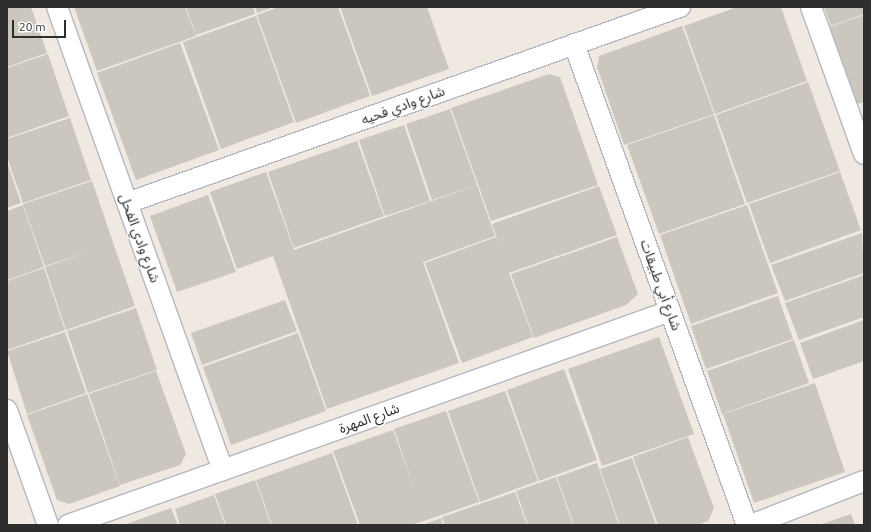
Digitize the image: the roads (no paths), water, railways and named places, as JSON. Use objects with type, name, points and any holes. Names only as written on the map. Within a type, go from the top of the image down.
[{"type":"street","name":"شارع وادي الفحل","points":[[57,7],[223,470]]},
{"type":"street","name":"شارع وادي فحيه","points":[[127,203],[680,7]]},
{"type":"street","points":[[811,7],[864,154]]},
{"type":"street","name":"شارع أبي طبيقات","points":[[574,44],[747,525]]},
{"type":"street","name":"شارع المهرة","points":[[68,525],[670,311]]},
{"type":"street","points":[[7,410],[48,525]]},
{"type":"street","points":[[751,525],[864,481]]}]
